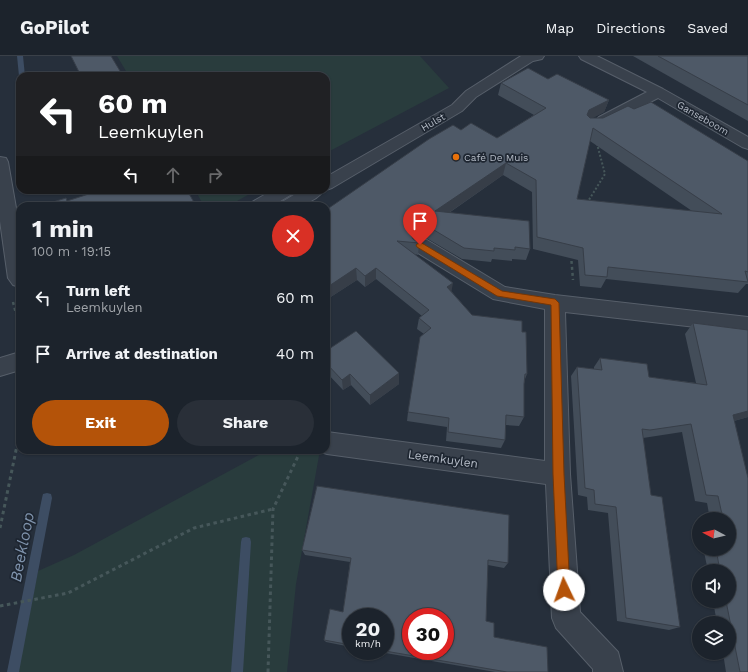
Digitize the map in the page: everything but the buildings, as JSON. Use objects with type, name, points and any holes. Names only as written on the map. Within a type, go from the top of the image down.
[{"type":"street","name":"Hulst","points":[[330,182],[457,108],[471,94],[529,57],[537,56]]},
{"type":"street","name":"Ganseboom","points":[[586,56],[658,92],[748,144]]},
{"type":"street","points":[[592,126],[658,92]]},
{"type":"street","points":[[0,162],[16,265]]},
{"type":"street","points":[[265,202],[279,194]]},
{"type":"street","points":[[295,202],[308,194]]},
{"type":"street","points":[[420,245],[500,294],[565,304],[748,325]]},
{"type":"street","points":[[565,304],[558,474],[566,618],[607,663],[608,672]]},
{"type":"street","name":"Leemkuylen","points":[[330,443],[558,474]]},
{"type":"path","points":[[585,207],[605,174],[592,126]]},
{"type":"path","points":[[565,304],[571,254]]},
{"type":"path","points":[[0,528],[16,450]]},
{"type":"path","points":[[268,672],[273,509],[299,454]]},
{"type":"path","points":[[0,606],[68,594],[194,528],[273,509]]},
{"type":"shaded area","points":[[117,56],[420,56],[449,88],[330,151],[330,72],[127,72]]},
{"type":"shaded area","points":[[197,194],[250,194],[235,202],[202,202]]},
{"type":"shaded area","points":[[261,454],[319,454],[296,584],[287,672],[18,672],[38,571],[74,555]]},
{"type":"waterway","name":"Beekloop","points":[[20,56],[22,72]]},
{"type":"waterway","name":"Beekloop","points":[[13,672],[47,498]]},
{"type":"waterway","points":[[237,672],[246,542]]},
{"type":"place","name":"Café De Muis","points":[[456,157]]},
{"type":"route","points":[[420,245],[500,294],[555,303],[558,474],[564,590]]}]
